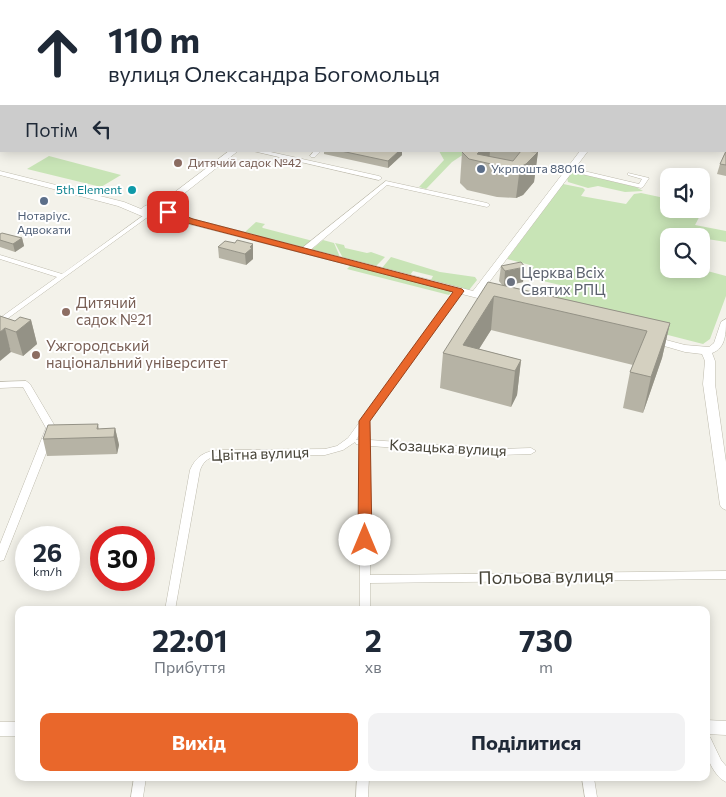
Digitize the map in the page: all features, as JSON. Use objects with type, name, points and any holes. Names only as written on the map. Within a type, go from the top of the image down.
[{"type":"street","points":[[0,322],[150,211],[174,197],[233,152]]},
{"type":"street","points":[[261,152],[379,178]]},
{"type":"street","points":[[475,295],[583,152]]},
{"type":"street","points":[[571,170],[641,186],[646,178],[630,174]]},
{"type":"street","points":[[0,173],[504,302]]},
{"type":"street","points":[[305,250],[386,183],[487,206]]},
{"type":"street","points":[[150,211],[161,214],[174,197]]},
{"type":"street","points":[[165,209],[190,221]]},
{"type":"street","points":[[0,257],[62,276]]},
{"type":"street","points":[[351,440],[459,291]]},
{"type":"street","points":[[637,336],[692,350],[706,351],[716,348],[723,343],[726,322]]},
{"type":"street","points":[[706,351],[710,361],[709,384],[726,505]]},
{"type":"street","points":[[0,385],[26,384],[51,428],[0,557]]},
{"type":"street","points":[[365,421],[365,606]]},
{"type":"street","name":"Козацька вулиця","points":[[351,440],[364,444],[498,452],[531,451]]},
{"type":"street","name":"Цвітна вулиця","points":[[171,606],[195,470],[203,456],[220,453],[325,452],[340,448],[351,440]]},
{"type":"street","name":"Польова вулиця","points":[[365,579],[726,575]]},
{"type":"street","points":[[710,727],[726,728]]},
{"type":"street","points":[[0,729],[15,729]]},
{"type":"street","points":[[710,749],[717,764],[726,776]]},
{"type":"street","points":[[136,797],[139,781]]},
{"type":"street","points":[[362,797],[363,781]]},
{"type":"street","points":[[588,781],[591,797]]},
{"type":"green space","points":[[440,152],[492,152],[489,154],[467,154],[461,156],[452,162],[426,189],[419,187],[444,160]]},
{"type":"green space","points":[[49,156],[121,175],[101,187],[27,169]]},
{"type":"green space","points":[[573,172],[636,187],[643,191],[625,192],[598,186],[588,188],[568,182],[567,178]]},
{"type":"green space","points":[[563,184],[583,188],[585,190],[581,196],[626,204],[634,194],[641,193],[660,197],[660,218],[699,218],[695,225],[726,231],[726,242],[710,239],[710,228],[660,228],[660,278],[710,278],[710,272],[726,276],[726,296],[710,339],[703,344],[551,305],[560,285],[526,277],[534,266],[507,259]]},
{"type":"green space","points":[[256,222],[265,224],[263,228],[313,241],[302,248],[245,232]]},
{"type":"green space","points":[[323,240],[334,243],[340,257],[311,250]]},
{"type":"green space","points":[[335,243],[344,245],[345,248],[367,253],[371,252],[385,257],[376,266],[343,258]]},
{"type":"green space","points":[[391,257],[440,272],[475,277],[477,280],[469,290],[431,280],[433,276],[413,271],[410,275],[382,268]]},
{"type":"green space","points":[[351,265],[452,291],[449,295],[347,269]]},
{"type":"building","points":[[346,152],[398,152],[388,161]]},
{"type":"building","points":[[462,152],[479,152],[477,154],[513,161],[520,152],[538,152],[526,164],[520,167],[500,166],[469,159]]},
{"type":"building","points":[[726,152],[726,152],[726,165],[720,164]]},
{"type":"building","points":[[0,234],[22,238],[13,244],[0,240]]},
{"type":"building","points":[[237,240],[253,244],[250,247],[252,248],[245,254],[218,247],[225,241],[235,243]]},
{"type":"building","points":[[521,262],[525,267],[505,271],[501,266]]},
{"type":"building","points":[[488,282],[670,323],[651,377],[630,372],[647,331],[494,296],[463,345],[521,360],[515,371],[443,353]]},
{"type":"building","points":[[0,316],[15,321],[20,317],[31,320],[16,332],[5,328],[0,332]]},
{"type":"building","points":[[98,424],[97,429],[115,428],[114,437],[43,439],[48,425]]},
{"type":"place","name":"Дитячий садок №42","points":[[178,163]]},
{"type":"place","name":"Укрпошта 88016","points":[[481,169]]},
{"type":"place","name":"5th Element","points":[[132,190]]},
{"type":"place","name":"Нотаріус. Адвокати","points":[[44,201]]},
{"type":"place","name":"Церква Всіх Святих РПЦ","points":[[511,282]]},
{"type":"place","name":"Дитячий садок №21","points":[[66,312]]},
{"type":"place","name":"Ужгородський національний університет","points":[[36,355]]},
{"type":"route","points":[[168,212],[190,221],[459,291],[365,421],[365,540]]}]
